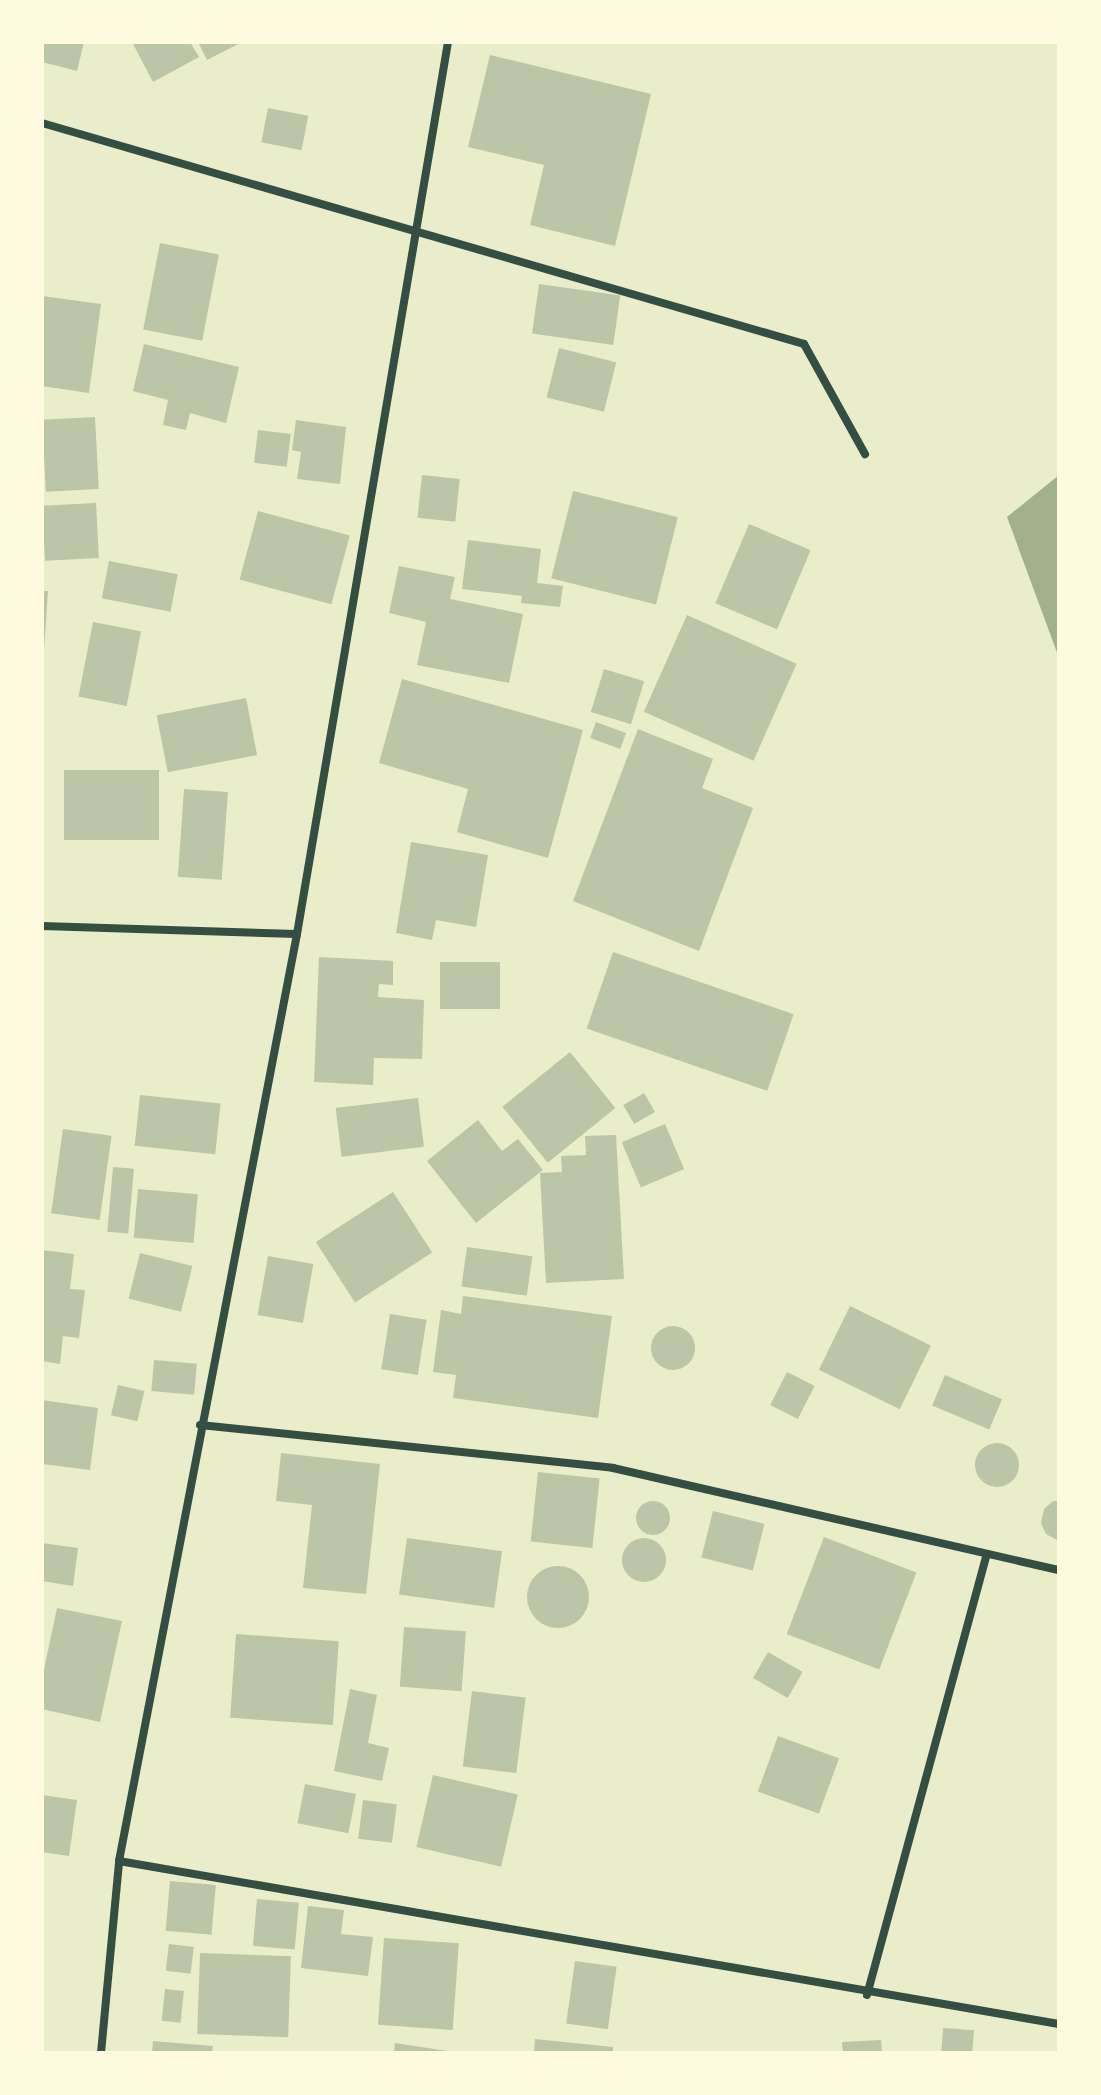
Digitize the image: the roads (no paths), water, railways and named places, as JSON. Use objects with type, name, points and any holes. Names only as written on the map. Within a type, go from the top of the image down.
[{"type":"street","points":[[101,2053],[119,1861],[200,1425],[297,934],[420,232],[448,42]]},
{"type":"street","points":[[42,123],[804,344],[865,454]]},
{"type":"street","points":[[42,926],[297,934]]},
{"type":"street","points":[[200,1425],[613,1468],[986,1557],[1059,1570]]},
{"type":"street","points":[[867,1995],[986,1557]]},
{"type":"street","points":[[119,1861],[867,1995],[1059,2024]]}]
